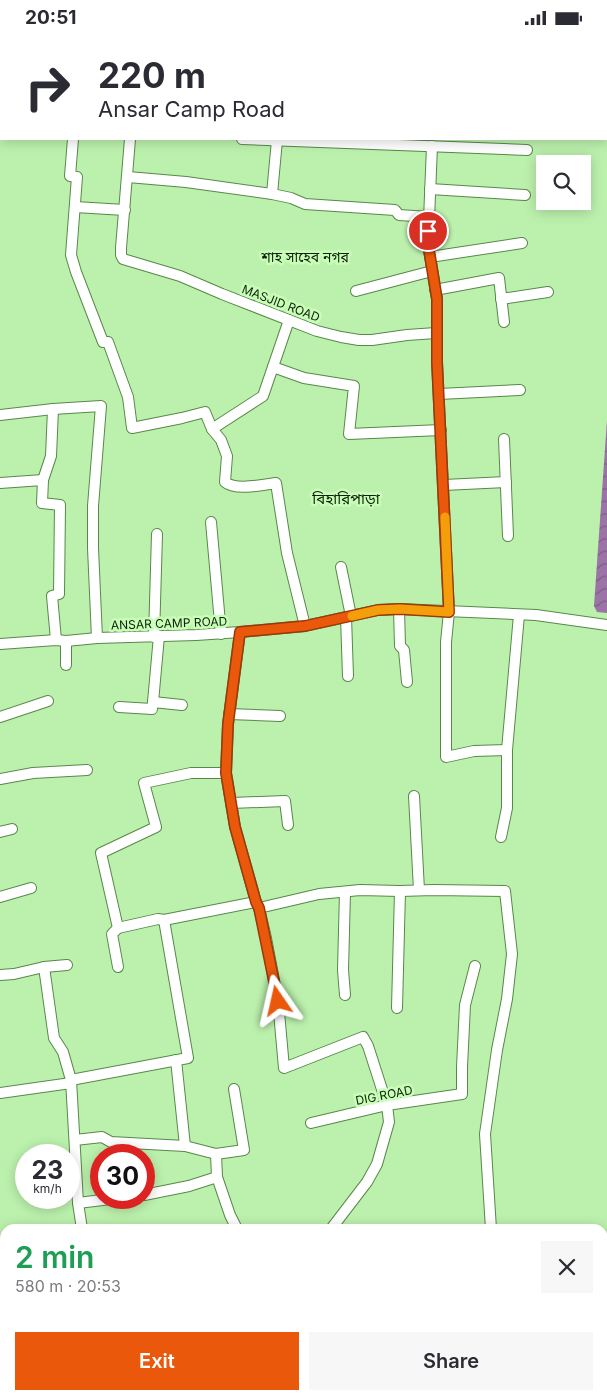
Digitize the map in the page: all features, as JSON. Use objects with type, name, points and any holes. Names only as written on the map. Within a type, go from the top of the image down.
[{"type":"street","points":[[73,140],[70,177],[77,177],[71,255],[98,328],[104,341],[108,342],[122,377],[128,397],[132,428],[205,412],[212,429],[221,440],[227,456],[224,482],[227,484],[257,486],[276,483],[287,553],[305,626]]},
{"type":"street","points":[[75,207],[125,210],[130,140]]},
{"type":"street","points":[[272,194],[277,140],[527,150]]},
{"type":"street","points":[[432,146],[428,244],[437,299],[436,333],[449,612],[446,642],[446,757],[474,751],[507,751]]},
{"type":"street","points":[[128,177],[186,182],[272,194],[291,197],[305,204],[395,210],[399,215],[429,217]]},
{"type":"street","points":[[430,189],[525,195]]},
{"type":"street","name":"MASJID ROAD","points":[[125,210],[121,248],[123,259],[180,276],[317,331],[340,337],[372,340],[436,333]]},
{"type":"street","points":[[430,257],[522,243]]},
{"type":"street","points":[[356,291],[432,271]]},
{"type":"street","points":[[436,290],[499,278],[504,322]]},
{"type":"street","points":[[502,299],[548,292]]},
{"type":"street","points":[[212,429],[263,395],[289,320]]},
{"type":"street","points":[[273,367],[304,378],[354,386],[349,434],[441,430]]},
{"type":"street","points":[[439,394],[520,389]]},
{"type":"street","points":[[0,415],[101,406],[93,506],[97,638]]},
{"type":"street","points":[[53,409],[51,456],[43,480],[42,503],[60,505],[59,594],[52,596],[66,665]]},
{"type":"street","points":[[504,439],[508,536]]},
{"type":"street","points":[[0,483],[43,480]]},
{"type":"street","points":[[444,485],[506,482]]},
{"type":"street","points":[[211,522],[220,634]]},
{"type":"street","points":[[119,707],[152,709],[154,702],[157,637],[157,534]]},
{"type":"street","points":[[341,567],[348,616],[348,676]]},
{"type":"street","points":[[400,609],[400,645],[404,650],[406,682]]},
{"type":"street","name":"ANSAR CAMP ROAD","points":[[0,644],[97,638],[220,634],[305,626],[378,610],[400,609],[536,615],[607,625]]},
{"type":"street","points":[[501,837],[507,808],[507,751],[519,615]]},
{"type":"street","points":[[240,632],[229,714],[226,773],[235,827],[257,905],[278,1001],[284,1068],[363,1037],[368,1046],[387,1105],[389,1121],[376,1164],[367,1183],[335,1224]]},
{"type":"street","points":[[0,717],[48,701]]},
{"type":"street","points":[[154,702],[182,705]]},
{"type":"street","points":[[229,714],[280,716]]},
{"type":"street","points":[[0,779],[33,773],[87,770]]},
{"type":"street","points":[[118,928],[101,853],[156,827],[144,783],[191,773],[226,773]]},
{"type":"street","points":[[414,796],[419,890]]},
{"type":"street","points":[[231,803],[285,801],[288,825]]},
{"type":"street","points":[[0,833],[12,829]]},
{"type":"street","points":[[0,897],[32,888]]},
{"type":"street","points":[[118,967],[112,934],[118,928],[158,919],[164,920],[319,894],[360,890],[505,891],[512,954],[508,999],[497,1050],[485,1134],[491,1224]]},
{"type":"street","points":[[397,1008],[400,891]]},
{"type":"street","points":[[344,892],[343,970],[345,995]]},
{"type":"street","points":[[0,1093],[188,1058],[164,920]]},
{"type":"street","points":[[0,975],[67,965]]},
{"type":"street","name":"DIG ROAD","points":[[311,1123],[387,1105],[462,1094],[466,1005],[475,966]]},
{"type":"street","points":[[44,967],[54,1039],[63,1052],[71,1081],[75,1144]]},
{"type":"street","points":[[176,1060],[185,1146]]},
{"type":"street","points":[[75,1140],[102,1137],[111,1142],[185,1146],[216,1154],[244,1149],[234,1089]]},
{"type":"street","points":[[216,1154],[217,1177],[230,1215],[235,1224]]},
{"type":"street","points":[[155,1193],[189,1186],[217,1177]]},
{"type":"street","points":[[79,1209],[81,1224]]},
{"type":"water","points":[[607,420],[607,613],[597,612],[594,606]]},
{"type":"slow traffic","points":[[352,616],[378,610],[400,609],[449,612],[445,517]]},
{"type":"district","name":"শাহ সাহেব নগর","points":[[305,256]]},
{"type":"district","name":"বিহারিপাড়া","points":[[346,498]]},
{"type":"route","points":[[278,1001],[259,908],[235,827],[226,773],[228,724],[240,632],[305,626],[378,610],[400,609],[449,612],[437,362],[437,299],[428,244],[428,231]]}]
